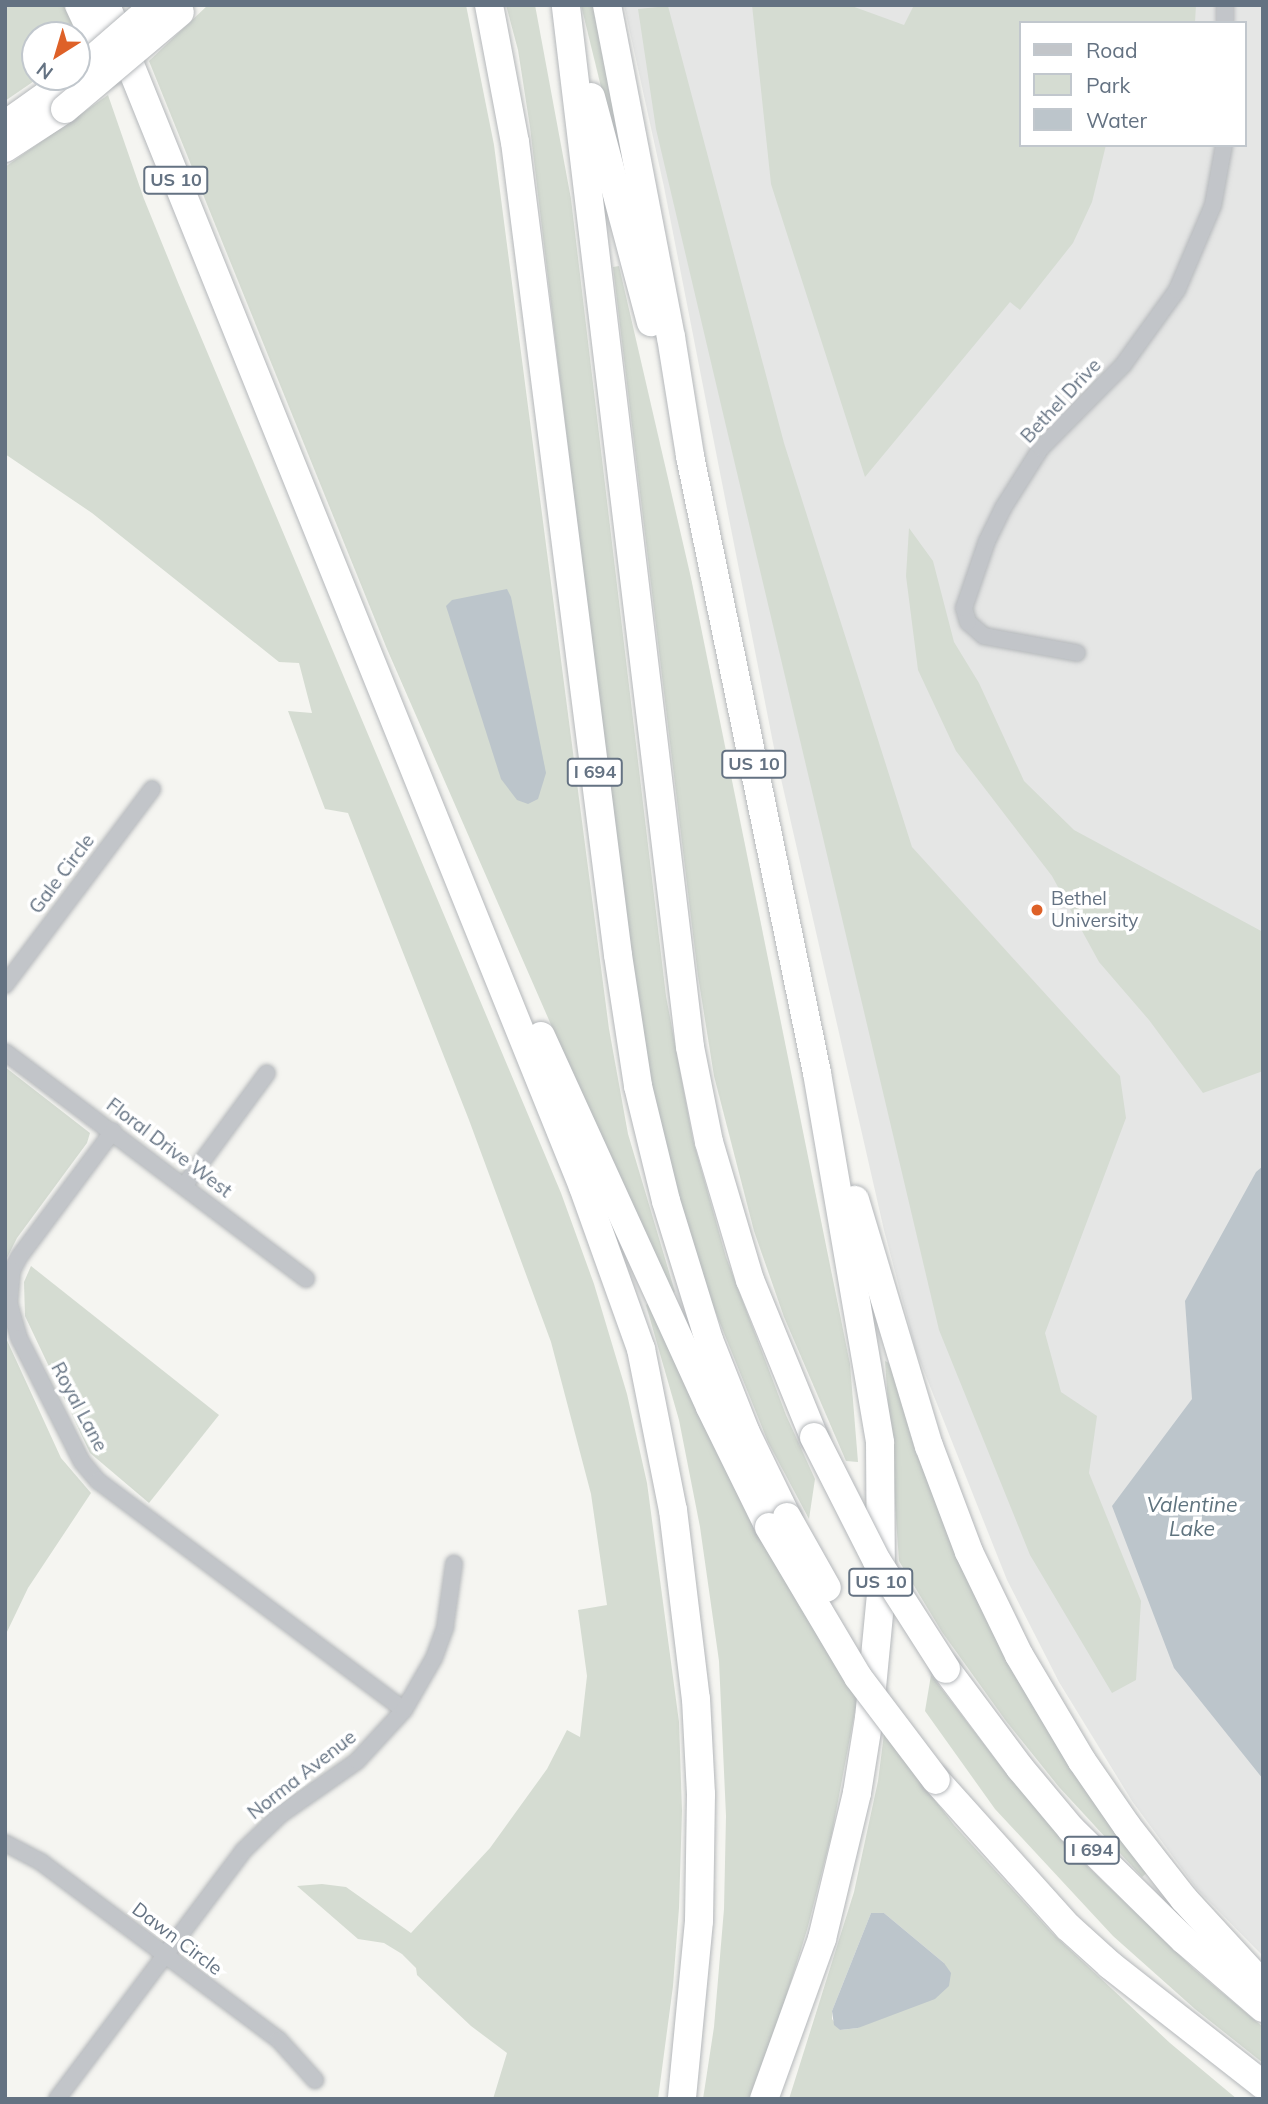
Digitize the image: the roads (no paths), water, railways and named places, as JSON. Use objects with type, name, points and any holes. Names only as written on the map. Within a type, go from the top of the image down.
[{"type":"highway","points":[[79,5],[246,354]]},
{"type":"highway","name":"US 10","points":[[106,5],[612,1263],[641,1349],[663,1451],[690,1636],[701,1794],[699,1921],[682,2099]]},
{"type":"highway","name":"I 694","points":[[489,5],[515,142],[618,955],[638,1086],[666,1201],[709,1340],[778,1522]]},
{"type":"highway","points":[[607,5],[671,337],[690,456]]},
{"type":"highway","name":"US 10","points":[[566,6],[690,456],[817,1073],[880,1443],[881,1594],[869,1718],[841,1866],[798,2010],[764,2099]]},
{"type":"highway","name":"I 694","points":[[566,6],[690,1047],[709,1142],[750,1280],[814,1437],[877,1561],[946,1669],[1020,1768],[1071,1829],[1184,1940],[1263,2008]]},
{"type":"highway","points":[[91,63],[174,7]]},
{"type":"highway","points":[[7,129],[65,109],[174,7]]},
{"type":"highway","points":[[7,129],[54,91]]},
{"type":"highway","points":[[388,710],[660,1290],[700,1385],[778,1522],[858,1676],[1068,1927],[1110,1965],[1263,2085]]},
{"type":"highway","points":[[817,1073],[920,1421],[958,1523],[992,1603],[1055,1719],[1096,1783],[1184,1899],[1263,1985]]},
{"type":"street","name":"Bethel Drive","points":[[1077,653],[984,636],[968,622],[964,608],[987,541],[1003,508],[1041,448],[1123,365],[1177,290],[1213,205],[1224,147]]},
{"type":"street","name":"Gale Circle","points":[[5,985],[152,789]]},
{"type":"street","name":"Floral Drive West","points":[[5,1052],[306,1279]]},
{"type":"street","points":[[184,1185],[267,1073]]},
{"type":"street","name":"Royal Lane","points":[[113,1131],[12,1270],[9,1303],[24,1349],[82,1462],[98,1481],[404,1710]]},
{"type":"street","name":"Norma Avenue","points":[[57,2099],[260,1832],[357,1761],[404,1710],[434,1658],[445,1627],[454,1564]]},
{"type":"street","name":"Dawn Circle","points":[[5,1843],[41,1862],[279,2040],[314,2080]]},
{"type":"water","points":[[507,589],[511,597],[546,773],[538,799],[528,804],[517,800],[501,779],[446,606],[452,600]]},
{"type":"water","name":"Valentine Lake","points":[[1263,1166],[1263,1779],[1174,1668],[1112,1506],[1192,1399],[1185,1301],[1256,1172]]},
{"type":"water","points":[[871,1913],[884,1913],[944,1963],[951,1973],[949,1986],[935,1999],[858,2028],[840,2030],[834,2025],[832,2011]]},
{"type":"place","name":"Bethel University","points":[[1037,910]]}]
